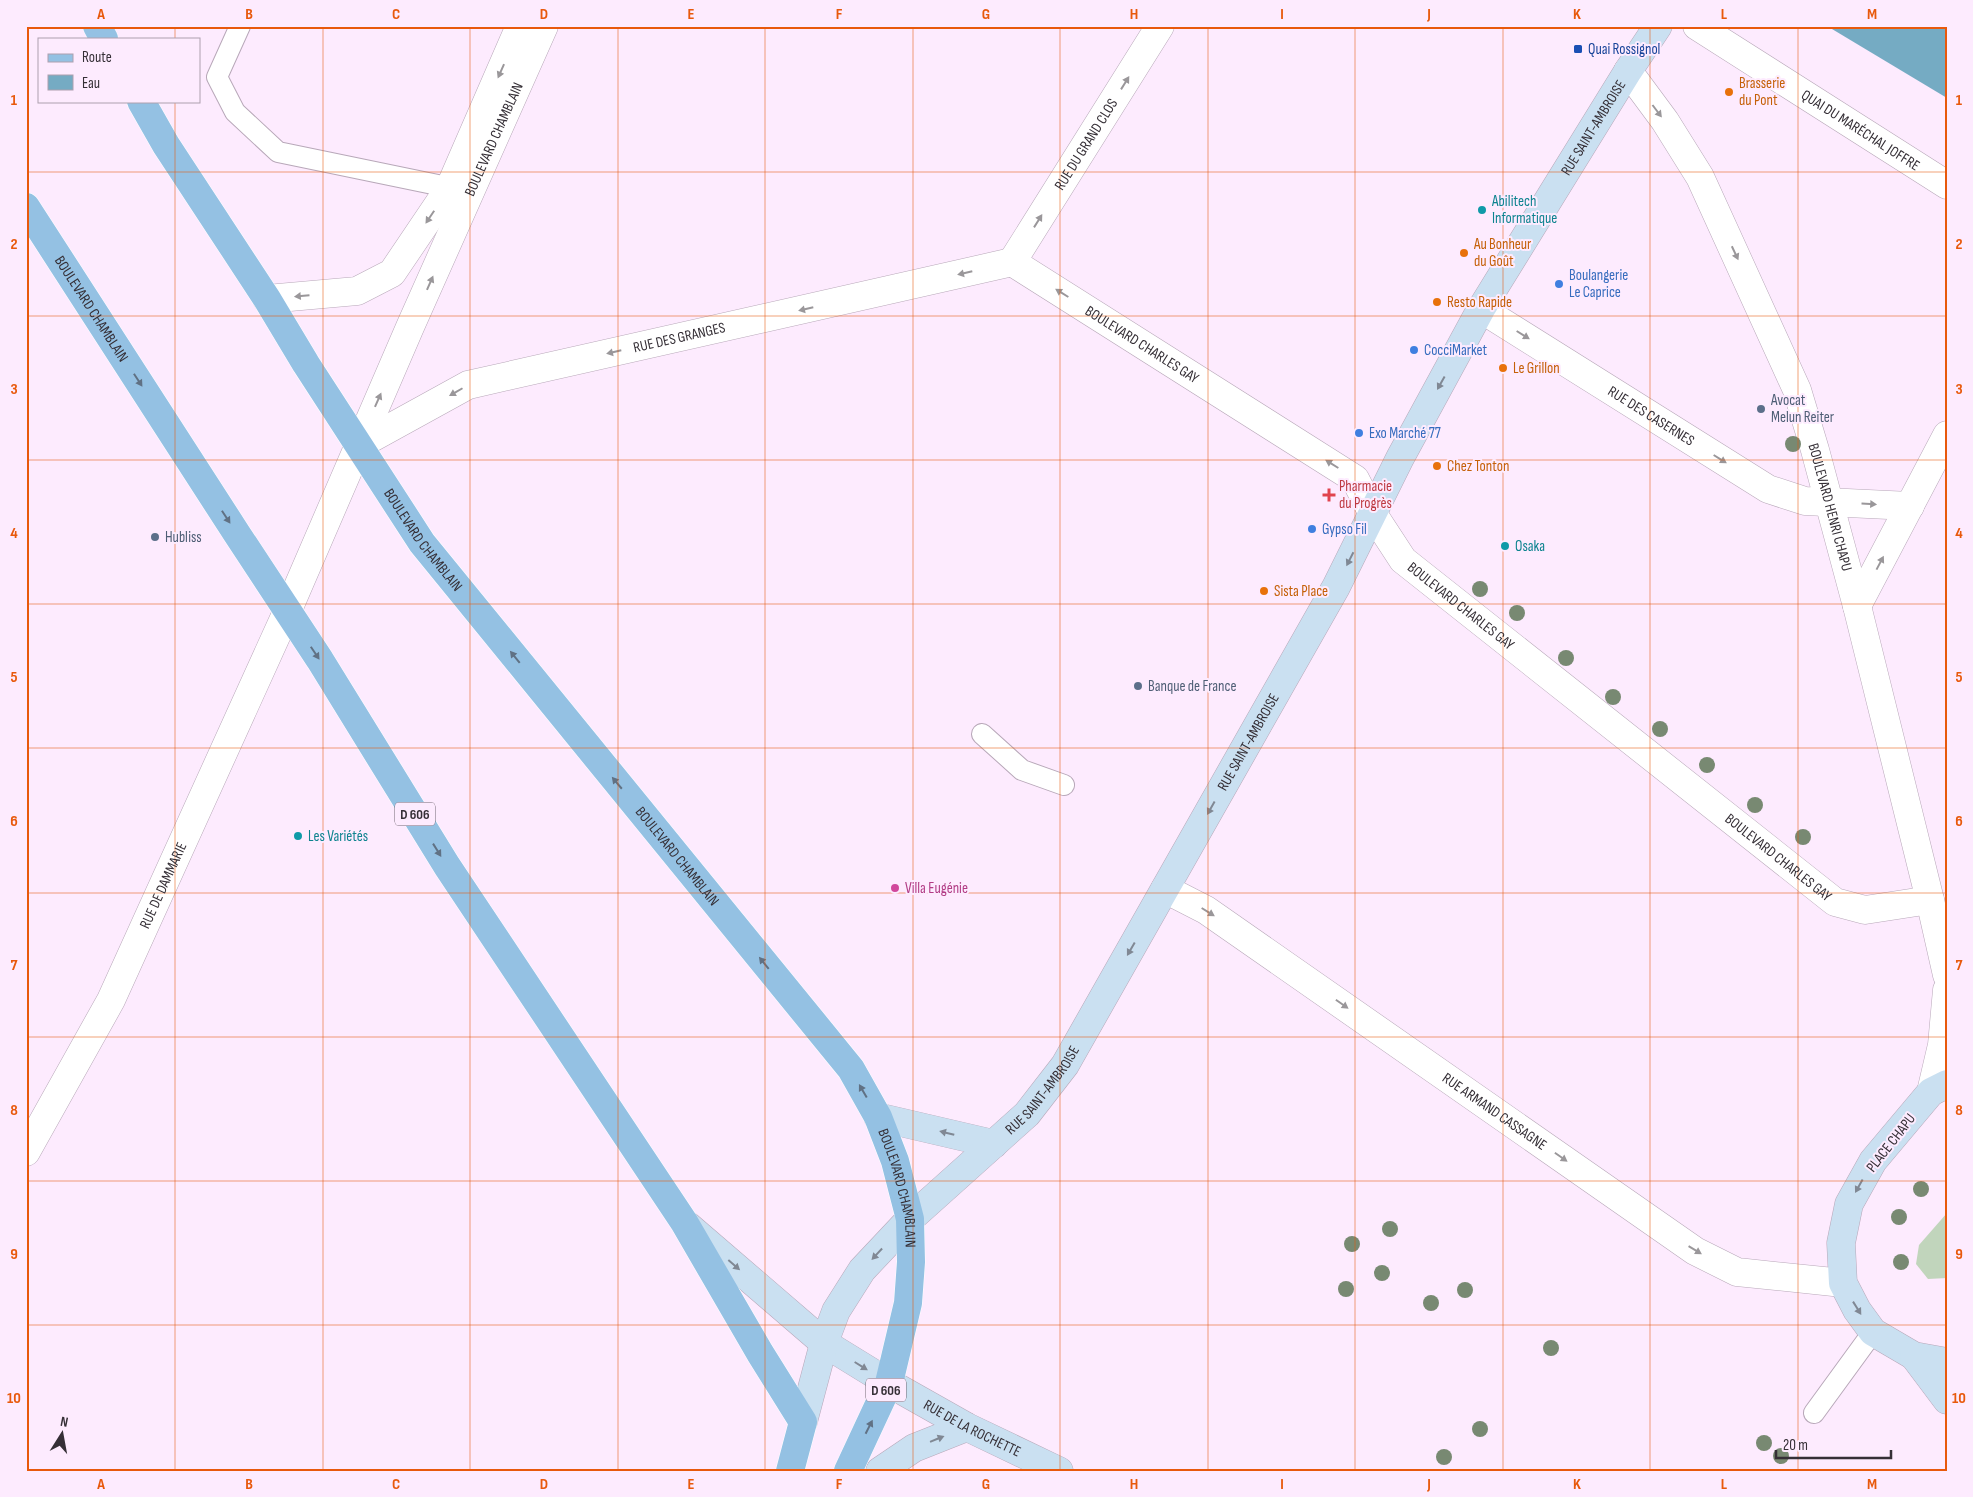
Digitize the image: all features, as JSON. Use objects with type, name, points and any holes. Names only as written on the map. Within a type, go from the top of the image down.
[{"type":"main road","points":[[97,26],[103,38]]},
{"type":"main road","name":"RUE SAINT-AMBROISE","points":[[803,1422],[824,1343],[836,1311],[862,1270],[910,1218],[1027,1114],[1065,1065],[1336,587],[1400,458],[1481,310],[1658,26]]},
{"type":"main road","name":"BOULEVARD CHAMBLAIN","points":[[142,102],[166,144],[422,543],[851,1069],[878,1117],[895,1161],[910,1218],[908,1303],[889,1383]]},
{"type":"main road","name":"BOULEVARD CHAMBLAIN","points":[[26,207],[287,612],[320,660],[447,866],[684,1222],[760,1353],[803,1422]]},
{"type":"main road","name":"PLACE CHAPU","points":[[1939,1088],[1873,1161],[1849,1204],[1841,1243],[1843,1283],[1857,1310],[1873,1332],[1914,1356],[1947,1362]]},
{"type":"main road","points":[[878,1117],[994,1144]]},
{"type":"main road","name":"RUE DE LA ROCHETTE","points":[[684,1222],[824,1343],[889,1383],[967,1427],[1059,1471]]},
{"type":"main road","points":[[1914,1356],[1947,1400]]},
{"type":"main road","name":"D 606","points":[[848,1471],[889,1383]]},
{"type":"main road","points":[[790,1471],[803,1422]]},
{"type":"main road","points":[[880,1471],[914,1448],[967,1427]]},
{"type":"street","name":"BOULEVARD CHAMBLAIN","points":[[287,612],[359,444],[461,189],[520,26]]},
{"type":"street","name":"BOULEVARD CHAMBLAIN","points":[[267,299],[357,291],[392,274],[461,189],[544,26]]},
{"type":"street","name":"RUE DU GRAND CLOS","points":[[1012,262],[1160,26]]},
{"type":"street","name":"QUAI DU MARÉCHAL JOFFRE","points":[[1697,26],[1947,185]]},
{"type":"street","name":"BOULEVARD HENRI CHAPU","points":[[1628,72],[1665,121],[1700,177],[1797,390],[1857,606],[1947,975]]},
{"type":"street","name":"RUE DES GRANGES","points":[[359,444],[468,385],[1012,262]]},
{"type":"street","name":"BOULEVARD CHARLES GAY","points":[[1012,262],[1355,479],[1373,514],[1403,560],[1835,902],[1865,910],[1930,900]]},
{"type":"street","name":"RUE DES CASERNES","points":[[1481,310],[1768,489],[1805,501],[1910,506]]},
{"type":"street","points":[[1857,606],[1947,435]]},
{"type":"street","name":"RUE DE DAMMARIE","points":[[26,1152],[111,1000],[287,612]]},
{"type":"street","name":"RUE ARMAND CASSAGNE","points":[[1165,889],[1206,910],[1695,1251],[1737,1272],[1843,1283]]},
{"type":"street","points":[[1939,1088],[1947,990]]},
{"type":"lane","points":[[240,26],[217,77],[235,112],[278,152],[461,189]]},
{"type":"lane","points":[[982,734],[1022,770],[1064,786]]},
{"type":"lane","points":[[1814,1413],[1873,1332]]},
{"type":"green space","points":[[1947,1213],[1947,1278],[1928,1279],[1916,1264],[1919,1245]]},
{"type":"water","points":[[1827,26],[1947,26],[1947,98]]},
{"type":"place","name":"Quai Rossignol","points":[[1578,49]]},
{"type":"place","name":"Brasserie du Pont","points":[[1729,92]]},
{"type":"place","name":"Abilitech Informatique","points":[[1482,210]]},
{"type":"place","name":"Au Bonheur du Goût","points":[[1464,253]]},
{"type":"place","name":"Boulangerie Le Caprice","points":[[1559,284]]},
{"type":"place","name":"Resto Rapide","points":[[1437,302]]},
{"type":"place","name":"CocciMarket","points":[[1414,350]]},
{"type":"place","name":"Le Grillon","points":[[1503,368]]},
{"type":"place","name":"Avocat Melun Reiter","points":[[1761,409]]},
{"type":"place","name":"Exo Marché 77","points":[[1359,433]]},
{"type":"place","name":"Chez Tonton","points":[[1437,466]]},
{"type":"place","name":"Pharmacie du Progrès","points":[[1329,495]]},
{"type":"place","name":"Gypso Fil","points":[[1312,529]]},
{"type":"place","name":"Hubliss","points":[[155,537]]},
{"type":"place","name":"Osaka","points":[[1505,546]]},
{"type":"place","name":"Sista Place","points":[[1264,591]]},
{"type":"place","name":"Banque de France","points":[[1138,686]]},
{"type":"place","name":"Les Variétés","points":[[298,836]]},
{"type":"place","name":"Villa Eugénie","points":[[895,888]]}]
